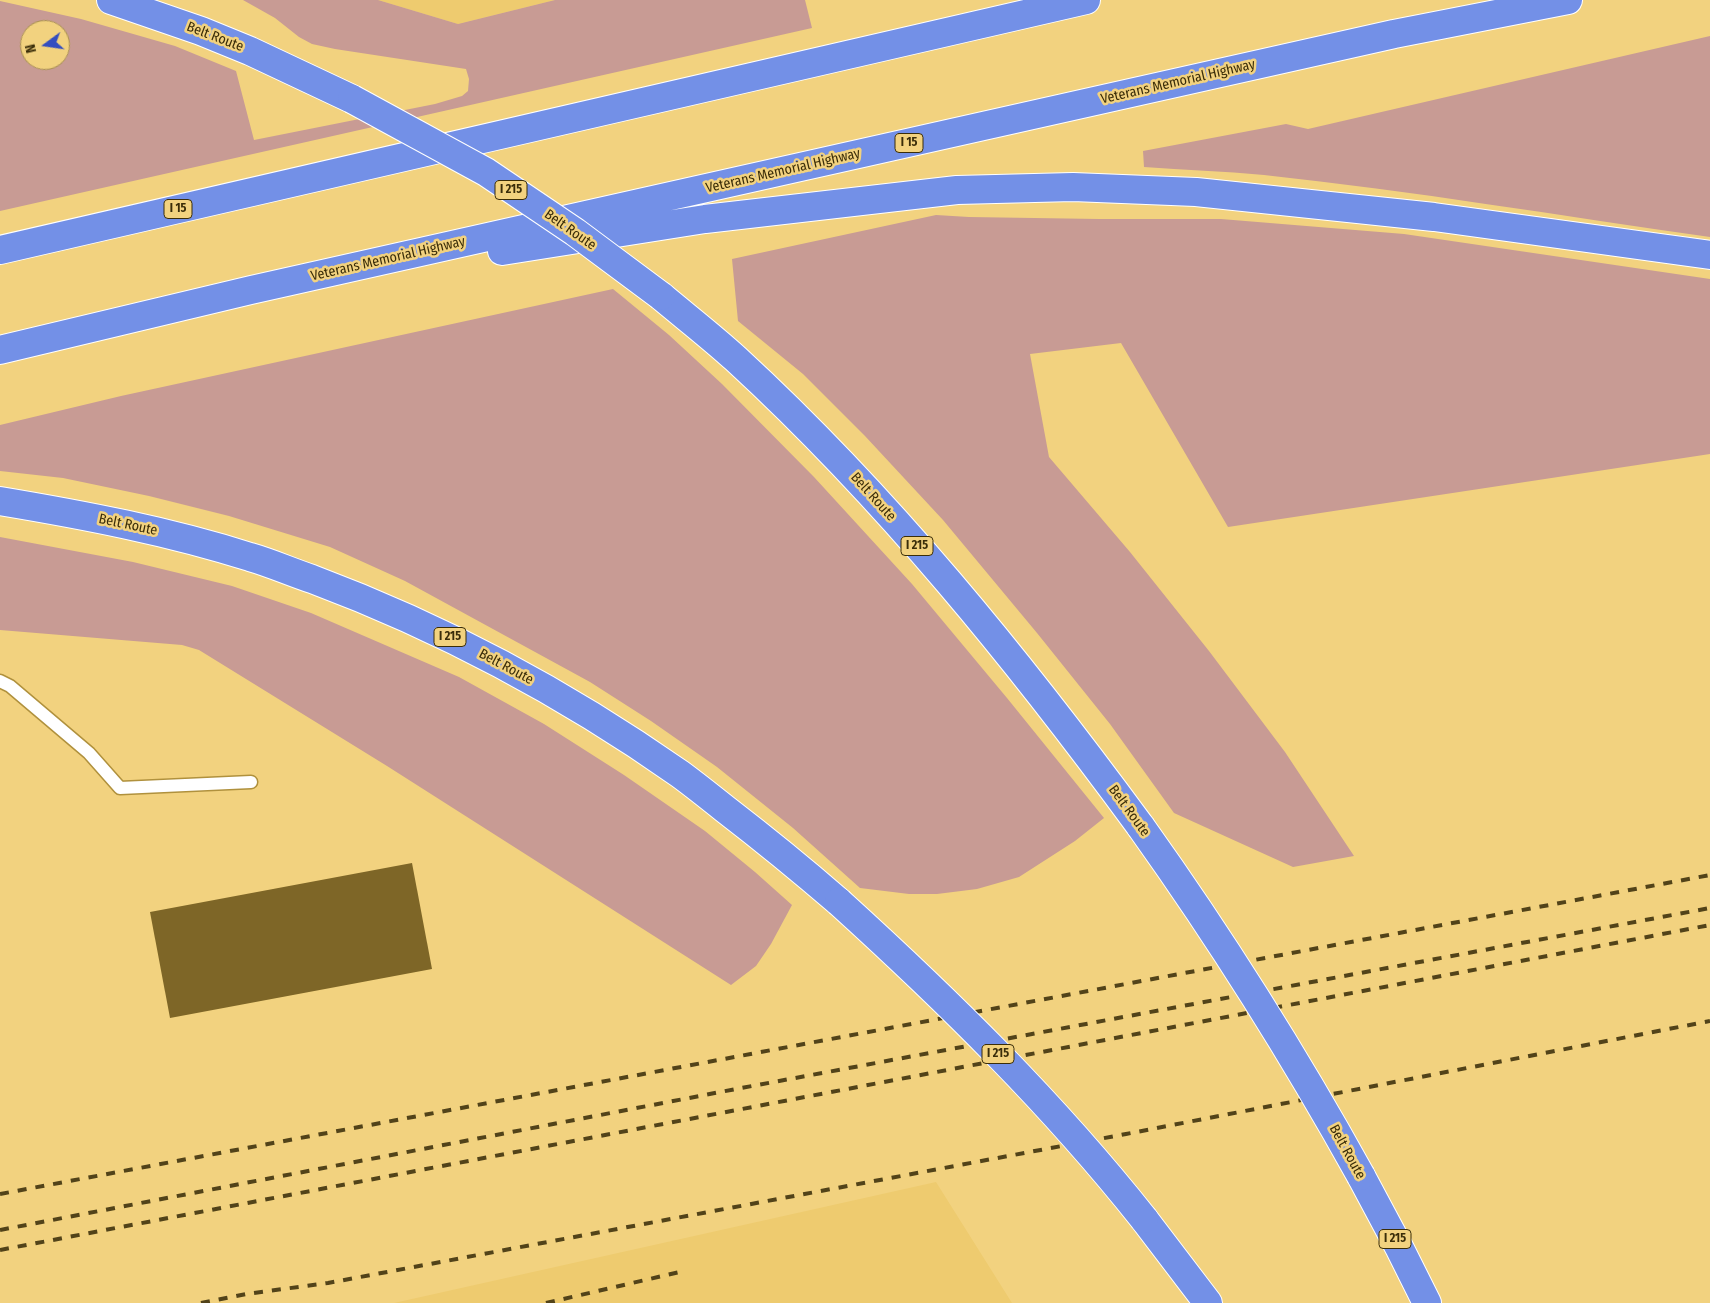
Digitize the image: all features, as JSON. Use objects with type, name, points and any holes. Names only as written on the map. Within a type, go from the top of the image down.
[{"type":"highway","name":"Belt Route","points":[[111,0],[201,31],[250,51],[352,98],[486,172],[575,232],[661,296],[735,358],[811,431],[927,557],[1027,675],[1141,827],[1221,942],[1318,1101],[1400,1249],[1426,1303]]},
{"type":"highway","name":"I 15","points":[[0,250],[1086,0]]},
{"type":"highway","name":"Veterans Memorial Highway","points":[[0,350],[251,290],[1394,34],[1568,0]]},
{"type":"highway","points":[[251,290],[705,219],[957,190],[1073,187],[1196,192],[1414,215],[1710,255]]},
{"type":"highway","name":"Belt Route","points":[[0,501],[151,529],[253,557],[338,589],[402,615],[449,637],[545,688],[644,750],[689,781],[765,840],[839,902],[934,990],[1001,1057],[1107,1173],[1208,1303]]},
{"type":"lane","points":[[0,681],[10,686],[89,753],[120,788],[251,782]]},
{"type":"shaded area","points":[[243,0],[378,0],[458,24],[555,0],[805,0],[812,28],[0,211],[0,1],[81,19],[175,46],[236,71],[254,140],[435,104],[462,96],[468,91],[469,79],[466,69],[335,49],[312,44],[299,37],[275,18]]},
{"type":"shaded area","points":[[378,0],[555,0],[458,24]]},
{"type":"shaded area","points":[[1710,36],[1710,237],[1320,181],[1144,167],[1143,151],[1286,124],[1308,129]]},
{"type":"shaded area","points":[[936,215],[1099,219],[1221,219],[1404,234],[1710,279],[1710,454],[1228,527],[1121,343],[1030,354],[1049,457],[1130,552],[1209,651],[1285,752],[1354,856],[1293,867],[1174,813],[1110,724],[943,520],[865,436],[803,374],[738,321],[732,259]]},
{"type":"shaded area","points":[[613,289],[669,335],[722,384],[814,477],[912,584],[1104,818],[1075,841],[1019,877],[977,889],[937,894],[909,894],[860,888],[793,828],[717,767],[651,721],[590,682],[405,581],[330,547],[229,516],[149,496],[63,478],[0,471],[0,425],[121,396]]},
{"type":"shaded area","points":[[0,537],[133,562],[232,586],[311,613],[459,677],[544,724],[624,775],[705,831],[792,905],[771,944],[756,966],[731,985],[387,766],[199,650],[182,645],[0,630]]},
{"type":"shaded area","points":[[936,1182],[1012,1303],[394,1303]]},
{"type":"building","points":[[412,863],[432,969],[170,1018],[150,912]]},
{"type":"railway","points":[[0,1194],[1710,875]]},
{"type":"railway","points":[[0,1230],[736,1089],[1710,908]]},
{"type":"railway","points":[[0,1250],[1710,925]]},
{"type":"railway","points":[[201,1303],[246,1294],[328,1283],[1126,1134],[1710,1021]]},
{"type":"railway","points":[[546,1303],[684,1271]]}]
